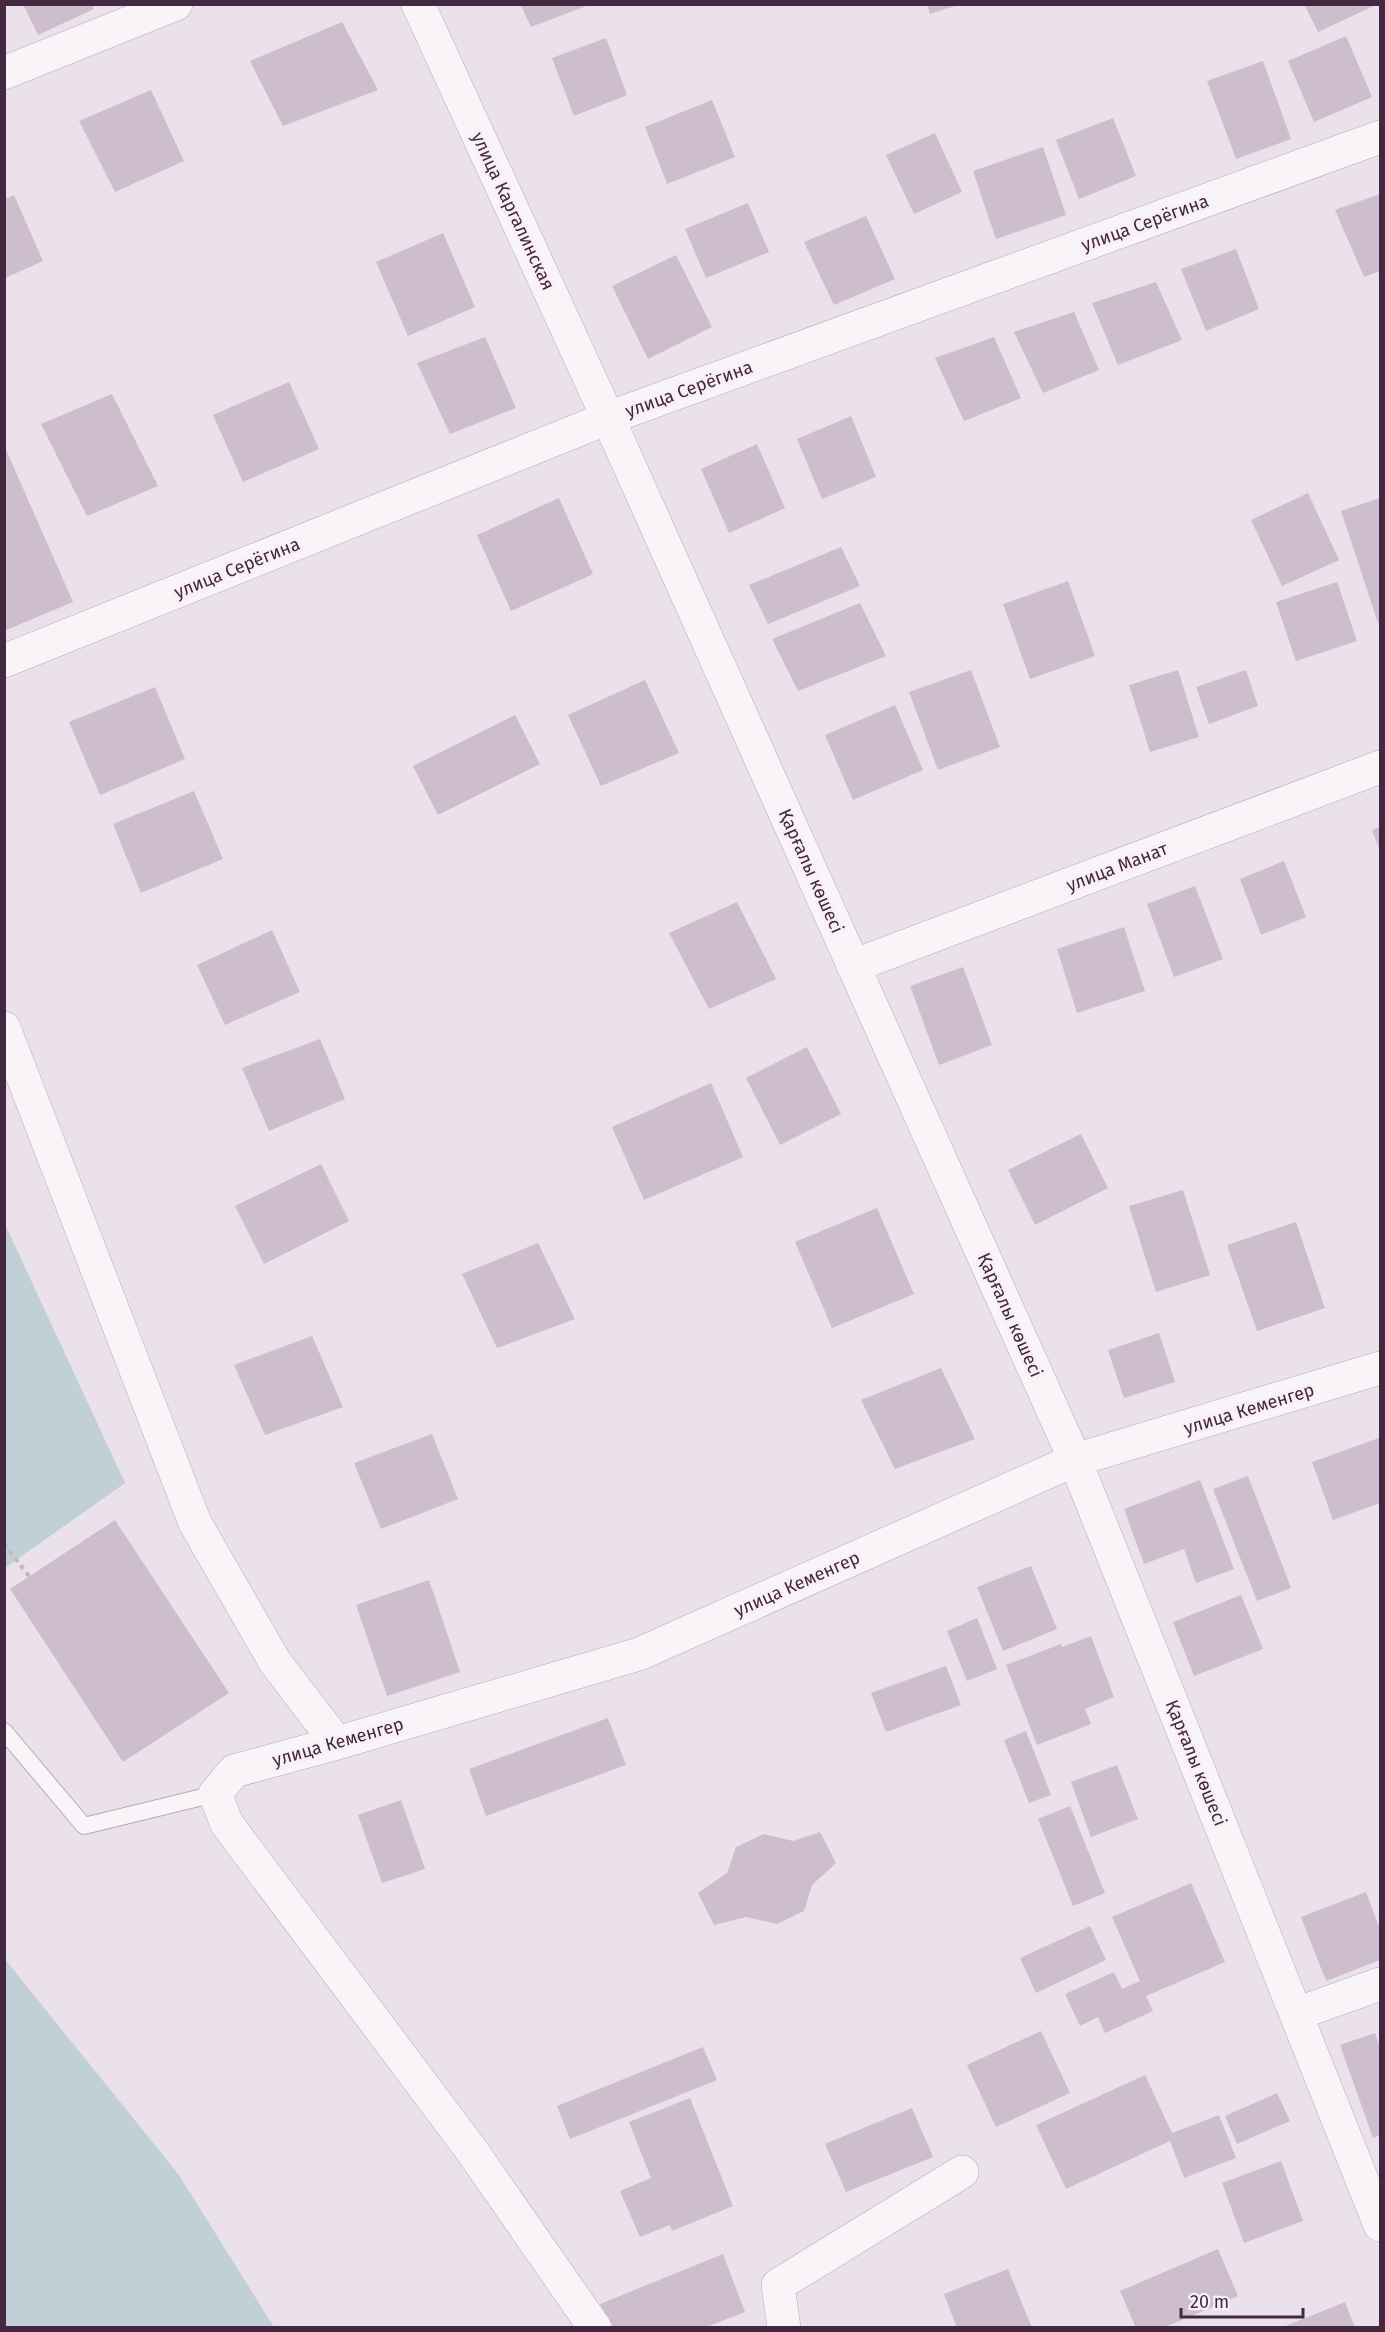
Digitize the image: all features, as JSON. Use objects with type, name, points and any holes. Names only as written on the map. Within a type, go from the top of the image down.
[{"type":"street","points":[[4,73],[176,4]]},
{"type":"street","name":"улица Каргалинская","points":[[418,4],[608,418]]},
{"type":"street","name":"улица Серёгина","points":[[4,661],[608,418],[1380,137]]},
{"type":"street","name":"Қарғалы көшесі","points":[[608,418],[1075,1460],[1380,2224]]},
{"type":"street","name":"улица Манат","points":[[853,966],[1380,767]]},
{"type":"street","points":[[4,1028],[195,1523],[275,1662],[338,1743]]},
{"type":"street","name":"улица Кеменгер","points":[[215,1794],[234,1771],[338,1743],[639,1654],[1075,1460],[1380,1368]]},
{"type":"street","points":[[215,1794],[227,1824],[472,2151],[596,2328]]},
{"type":"street","points":[[1296,2014],[1380,1984]]},
{"type":"street","points":[[784,2328],[778,2285],[962,2172]]},
{"type":"lane","points":[[4,1731],[84,1826],[215,1794]]},
{"type":"path","points":[[4,1544],[29,1576]]},
{"type":"shaded area","points":[[4,1222],[125,1483],[5,1568],[4,1568]]},
{"type":"shaded area","points":[[4,1958],[179,2175],[274,2327],[5,2327]]},
{"type":"building","points":[[23,4],[91,4],[94,9],[38,35]]},
{"type":"building","points":[[520,4],[589,4],[589,5],[531,27]]},
{"type":"building","points":[[927,4],[958,4],[958,5],[930,14]]},
{"type":"building","points":[[1304,4],[1378,4],[1318,32]]},
{"type":"building","points":[[342,22],[378,90],[283,126],[250,61]]},
{"type":"building","points":[[1346,36],[1372,97],[1314,122],[1288,61]]},
{"type":"building","points":[[606,38],[627,95],[574,116],[552,58]]},
{"type":"building","points":[[1263,61],[1291,139],[1236,159],[1207,81]]},
{"type":"building","points":[[151,90],[184,161],[115,192],[79,121]]},
{"type":"building","points":[[712,100],[735,157],[667,184],[645,127]]},
{"type":"building","points":[[1113,118],[1136,176],[1079,199],[1056,140]]},
{"type":"building","points":[[935,133],[962,192],[914,214],[886,155]]},
{"type":"building","points":[[1043,147],[1066,215],[996,239],[973,171]]},
{"type":"building","points":[[1380,194],[1380,271],[1364,277],[1335,210]]},
{"type":"building","points":[[14,195],[43,261],[5,278],[5,199]]},
{"type":"building","points":[[748,203],[769,252],[706,278],[685,229]]},
{"type":"building","points":[[866,216],[895,279],[834,305],[804,242]]},
{"type":"building","points":[[443,233],[475,307],[408,336],[376,262]]},
{"type":"building","points":[[1236,249],[1259,309],[1206,331],[1181,269]]},
{"type":"building","points":[[676,255],[712,327],[648,359],[612,286]]},
{"type":"building","points":[[1156,282],[1182,340],[1118,365],[1092,303]]},
{"type":"building","points":[[1074,312],[1099,370],[1043,393],[1014,332]]},
{"type":"building","points":[[485,337],[516,408],[450,434],[417,363]]},
{"type":"building","points":[[994,337],[1021,398],[964,421],[935,358]]},
{"type":"building","points":[[289,382],[319,449],[243,482],[213,415]]},
{"type":"building","points":[[112,394],[158,486],[87,516],[41,424]]},
{"type":"building","points":[[851,416],[876,477],[822,499],[797,439]]},
{"type":"building","points":[[757,444],[785,508],[729,533],[701,469]]},
{"type":"building","points":[[4,445],[73,602],[4,631]]},
{"type":"building","points":[[1308,493],[1339,560],[1282,586],[1251,520]]},
{"type":"building","points":[[559,498],[593,574],[511,611],[477,535]]},
{"type":"building","points":[[1380,498],[1380,622],[1378,623],[1341,511]]},
{"type":"building","points":[[841,547],[860,586],[768,624],[749,585]]},
{"type":"building","points":[[1068,581],[1095,656],[1030,679],[1003,604]]},
{"type":"building","points":[[1337,582],[1357,641],[1296,661],[1276,602]]},
{"type":"building","points":[[860,603],[886,656],[798,691],[772,639]]},
{"type":"building","points":[[971,670],[1000,747],[938,770],[909,692]]},
{"type":"building","points":[[1178,670],[1199,737],[1150,752],[1129,685]]},
{"type":"building","points":[[1246,670],[1258,706],[1209,724],[1196,687]]},
{"type":"building","points":[[645,680],[679,753],[601,786],[568,715]]},
{"type":"building","points":[[155,687],[185,759],[100,795],[69,722]]},
{"type":"building","points":[[895,705],[923,770],[853,800],[825,735]]},
{"type":"building","points":[[515,715],[540,764],[438,815],[413,766]]},
{"type":"building","points":[[194,791],[223,859],[141,893],[113,824]]},
{"type":"building","points":[[1380,827],[1380,851],[1372,830]]},
{"type":"building","points":[[1284,861],[1306,917],[1261,935],[1240,879]]},
{"type":"building","points":[[1195,886],[1223,959],[1174,977],[1147,904]]},
{"type":"building","points":[[737,902],[776,979],[709,1009],[669,933]]},
{"type":"building","points":[[1124,927],[1145,991],[1077,1013],[1057,949]]},
{"type":"building","points":[[272,930],[300,992],[225,1025],[197,965]]},
{"type":"building","points":[[963,967],[992,1045],[939,1065],[910,986]]},
{"type":"building","points":[[320,1039],[345,1099],[269,1131],[242,1068]]},
{"type":"building","points":[[807,1047],[841,1114],[780,1145],[746,1078]]},
{"type":"building","points":[[711,1083],[743,1157],[644,1200],[612,1127]]},
{"type":"building","points":[[1081,1134],[1108,1188],[1035,1225],[1008,1170]]},
{"type":"building","points":[[321,1164],[349,1221],[264,1264],[235,1206]]},
{"type":"building","points":[[1183,1190],[1210,1275],[1156,1292],[1129,1206]]},
{"type":"building","points":[[877,1208],[914,1294],[832,1328],[795,1242]]},
{"type":"building","points":[[1296,1222],[1325,1308],[1257,1331],[1227,1245]]},
{"type":"building","points":[[538,1243],[575,1319],[497,1348],[462,1274]]},
{"type":"building","points":[[1159,1333],[1175,1382],[1124,1398],[1108,1350]]},
{"type":"building","points":[[312,1336],[343,1407],[265,1435],[234,1365]]},
{"type":"building","points":[[941,1368],[975,1439],[895,1469],[861,1400]]},
{"type":"building","points":[[432,1434],[458,1499],[381,1529],[354,1463]]},
{"type":"building","points":[[1379,1438],[1380,1503],[1333,1520],[1312,1462]]},
{"type":"building","points":[[1248,1476],[1291,1588],[1257,1601],[1213,1489]]},
{"type":"building","points":[[1200,1480],[1234,1569],[1196,1583],[1184,1549],[1144,1564],[1124,1509]]},
{"type":"building","points":[[115,1520],[229,1693],[123,1762],[10,1589]]},
{"type":"building","points":[[1031,1566],[1057,1629],[1003,1651],[977,1587]]},
{"type":"building","points":[[429,1580],[460,1672],[387,1696],[356,1605]]},
{"type":"building","points":[[1241,1595],[1263,1649],[1194,1676],[1173,1622]]},
{"type":"building","points":[[977,1618],[997,1669],[967,1681],[947,1631]]},
{"type":"building","points":[[1091,1636],[1114,1697],[1085,1709],[1091,1724],[1037,1745],[1006,1665],[1061,1644],[1062,1647]]},
{"type":"building","points":[[946,1666],[961,1705],[886,1732],[871,1693]]},
{"type":"building","points":[[608,1718],[626,1765],[486,1816],[469,1769]]},
{"type":"building","points":[[1026,1731],[1051,1795],[1029,1803],[1004,1740]]},
{"type":"building","points":[[1117,1765],[1138,1819],[1091,1837],[1071,1782]]},
{"type":"building","points":[[401,1800],[425,1869],[382,1883],[358,1815]]},
{"type":"building","points":[[1070,1806],[1105,1893],[1073,1906],[1038,1819]]},
{"type":"building","points":[[820,1832],[836,1863],[812,1885],[804,1911],[777,1924],[746,1917],[714,1925],[698,1893],[727,1873],[736,1847],[764,1834],[793,1841]]},
{"type":"building","points":[[1191,1883],[1225,1962],[1146,1996],[1153,2011],[1105,2033],[1098,2017],[1080,2026],[1065,1994],[1114,1972],[1122,1989],[1140,1981],[1112,1917]]},
{"type":"building","points":[[1366,1892],[1380,1929],[1380,1960],[1326,1981],[1301,1917]]},
{"type":"building","points":[[1090,1926],[1106,1960],[1036,1993],[1020,1958]]},
{"type":"building","points":[[1041,2031],[1070,2093],[996,2127],[967,2065]]},
{"type":"building","points":[[1375,2033],[1380,2048],[1380,2135],[1373,2138],[1340,2045]]},
{"type":"building","points":[[703,2047],[717,2080],[570,2139],[557,2106]]},
{"type":"building","points":[[1145,2075],[1172,2133],[1219,2115],[1236,2158],[1184,2178],[1170,2141],[1066,2189],[1036,2125]]},
{"type":"building","points":[[1277,2093],[1290,2121],[1237,2144],[1225,2116]]},
{"type":"building","points":[[690,2098],[733,2206],[672,2231],[670,2225],[640,2237],[620,2191],[651,2178],[629,2122]]},
{"type":"building","points":[[912,2108],[933,2157],[846,2192],[825,2144]]},
{"type":"building","points":[[1281,2161],[1303,2221],[1244,2243],[1222,2183]]},
{"type":"building","points":[[1218,2249],[1238,2296],[1163,2328],[1136,2328],[1120,2291]]},
{"type":"building","points":[[723,2254],[745,2312],[704,2328],[614,2328],[600,2304]]},
{"type":"building","points":[[1008,2269],[1032,2328],[957,2328],[944,2294]]},
{"type":"building","points":[[1345,2302],[1355,2328],[1283,2328],[1283,2327]]}]
